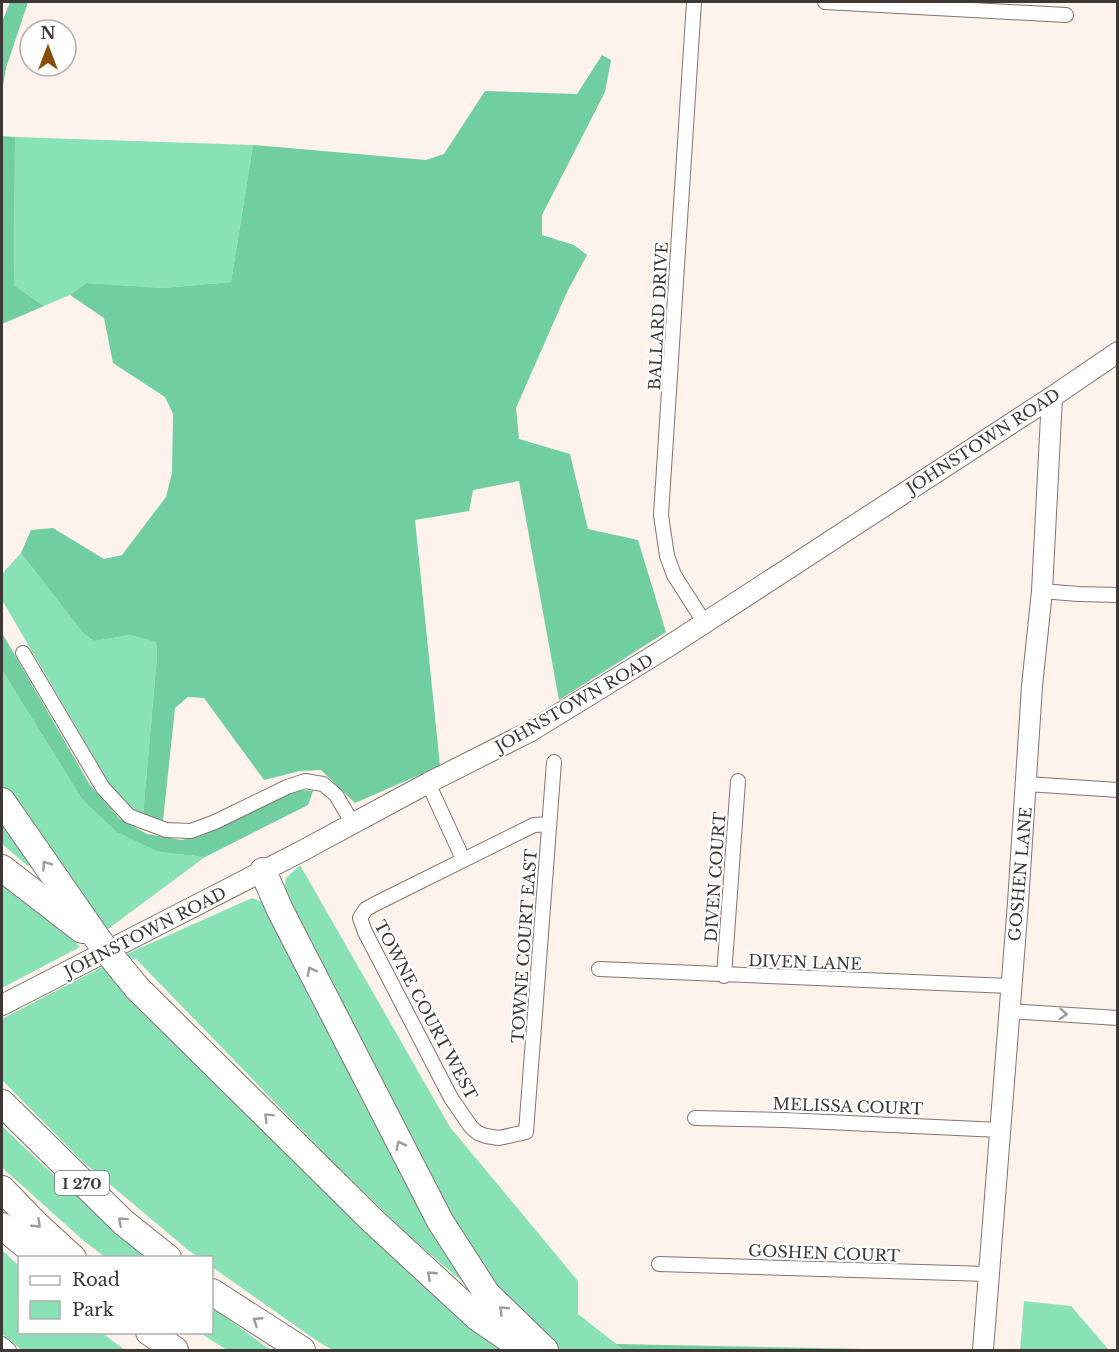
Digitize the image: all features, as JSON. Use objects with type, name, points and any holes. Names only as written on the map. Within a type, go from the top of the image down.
[{"type":"highway","points":[[2,801],[73,916]]},
{"type":"highway","points":[[2,868],[73,916],[102,945],[136,988],[373,1221],[478,1318],[525,1350]]},
{"type":"highway","points":[[263,871],[280,910],[440,1221],[487,1294],[545,1350]]},
{"type":"highway","name":"I 270","points":[[2,1103],[123,1222],[167,1256]]},
{"type":"highway","points":[[2,1190],[72,1256]]},
{"type":"highway","points":[[2,1226],[39,1256]]},
{"type":"highway","points":[[213,1293],[302,1350]]},
{"type":"highway","points":[[152,1334],[175,1350]]},
{"type":"highway","points":[[162,1334],[181,1350]]},
{"type":"main road","name":"JOHNSTOWN ROAD","points":[[2,1005],[531,731],[666,648],[1118,352]]},
{"type":"main road","name":"GOSHEN LANE","points":[[983,1350],[1027,784],[1032,686],[1042,591],[1052,397]]},
{"type":"street","name":"BALLARD DRIVE","points":[[694,2],[661,515],[668,556],[674,575],[704,622]]},
{"type":"street","points":[[825,2],[1066,15]]},
{"type":"street","points":[[1042,591],[1118,595]]},
{"type":"street","points":[[23,653],[103,788],[129,816],[166,830],[192,831],[305,781],[323,784],[336,795],[353,824]]},
{"type":"street","name":"TOWNE COURT EAST","points":[[526,1132],[555,762]]},
{"type":"street","name":"DIVEN COURT","points":[[724,976],[738,781]]},
{"type":"street","points":[[428,783],[464,859],[534,825],[549,824]]},
{"type":"street","points":[[1027,784],[1118,789]]},
{"type":"street","name":"TOWNE COURT WEST","points":[[464,859],[366,909],[360,918],[365,932],[451,1098],[471,1127],[478,1133],[499,1138],[526,1132]]},
{"type":"street","name":"DIVEN LANE","points":[[599,969],[724,976],[1010,986]]},
{"type":"street","points":[[1009,1011],[1118,1018]]},
{"type":"street","name":"MELISSA COURT","points":[[695,1118],[819,1121],[1000,1130]]},
{"type":"street","name":"GOSHEN COURT","points":[[659,1264],[988,1274]]},
{"type":"street","points":[[2,1344],[9,1350]]},
{"type":"green space","points":[[10,2],[28,2],[23,18],[18,18],[18,32],[6,68],[2,92],[2,22]]},
{"type":"green space","points":[[602,55],[611,60],[605,92],[542,215],[542,235],[574,245],[587,255],[567,292],[516,408],[519,439],[570,454],[588,529],[638,540],[666,632],[559,700],[519,481],[473,490],[469,511],[415,520],[440,766],[355,803],[321,770],[300,771],[264,780],[204,698],[188,697],[175,708],[163,821],[143,815],[157,656],[156,642],[131,635],[94,641],[83,633],[21,553],[31,530],[53,528],[104,559],[122,555],[166,497],[172,473],[173,414],[165,397],[113,363],[104,318],[70,295],[86,283],[164,288],[231,282],[253,145],[426,160],[444,154],[485,91],[577,94]]},
{"type":"green space","points":[[2,136],[15,137],[14,285],[44,306],[2,324]]},
{"type":"green space","points":[[15,137],[253,145],[231,282],[164,288],[86,283],[70,295],[44,306],[14,285]]},
{"type":"green space","points":[[21,553],[83,633],[94,641],[131,635],[156,641],[157,656],[143,815],[129,807],[113,790],[2,600],[2,574]]},
{"type":"green space","points":[[2,633],[90,785],[120,819],[147,834],[181,840],[201,836],[299,790],[313,791],[308,805],[205,857],[159,852],[117,832],[82,799],[2,670]]},
{"type":"green space","points":[[2,670],[82,799],[159,852],[205,857],[108,929],[59,871],[2,787]]},
{"type":"green space","points":[[2,818],[32,862],[28,866],[2,844]]},
{"type":"green space","points":[[300,865],[450,1127],[578,1281],[578,1314],[624,1350],[561,1350],[520,1316],[444,1213],[284,889],[286,878]]},
{"type":"green space","points":[[2,875],[40,905],[80,947],[2,988]]},
{"type":"green space","points":[[252,898],[267,904],[470,1288],[409,1236],[331,1160],[135,958],[108,973],[509,1350],[333,1350],[213,1268],[213,1256],[197,1256],[188,1250],[81,1160],[2,1080],[2,1019],[131,952]]},
{"type":"green space","points":[[2,1126],[64,1185],[146,1256],[104,1256],[2,1167]]},
{"type":"green space","points":[[2,1250],[18,1265],[18,1334],[103,1334],[125,1350],[22,1350],[2,1334]]},
{"type":"green space","points":[[1024,1301],[1071,1306],[1109,1350],[1020,1350]]},
{"type":"green space","points":[[213,1308],[272,1350],[227,1350],[202,1334],[213,1334]]},
{"type":"green space","points":[[616,1344],[915,1350],[624,1350]]}]
